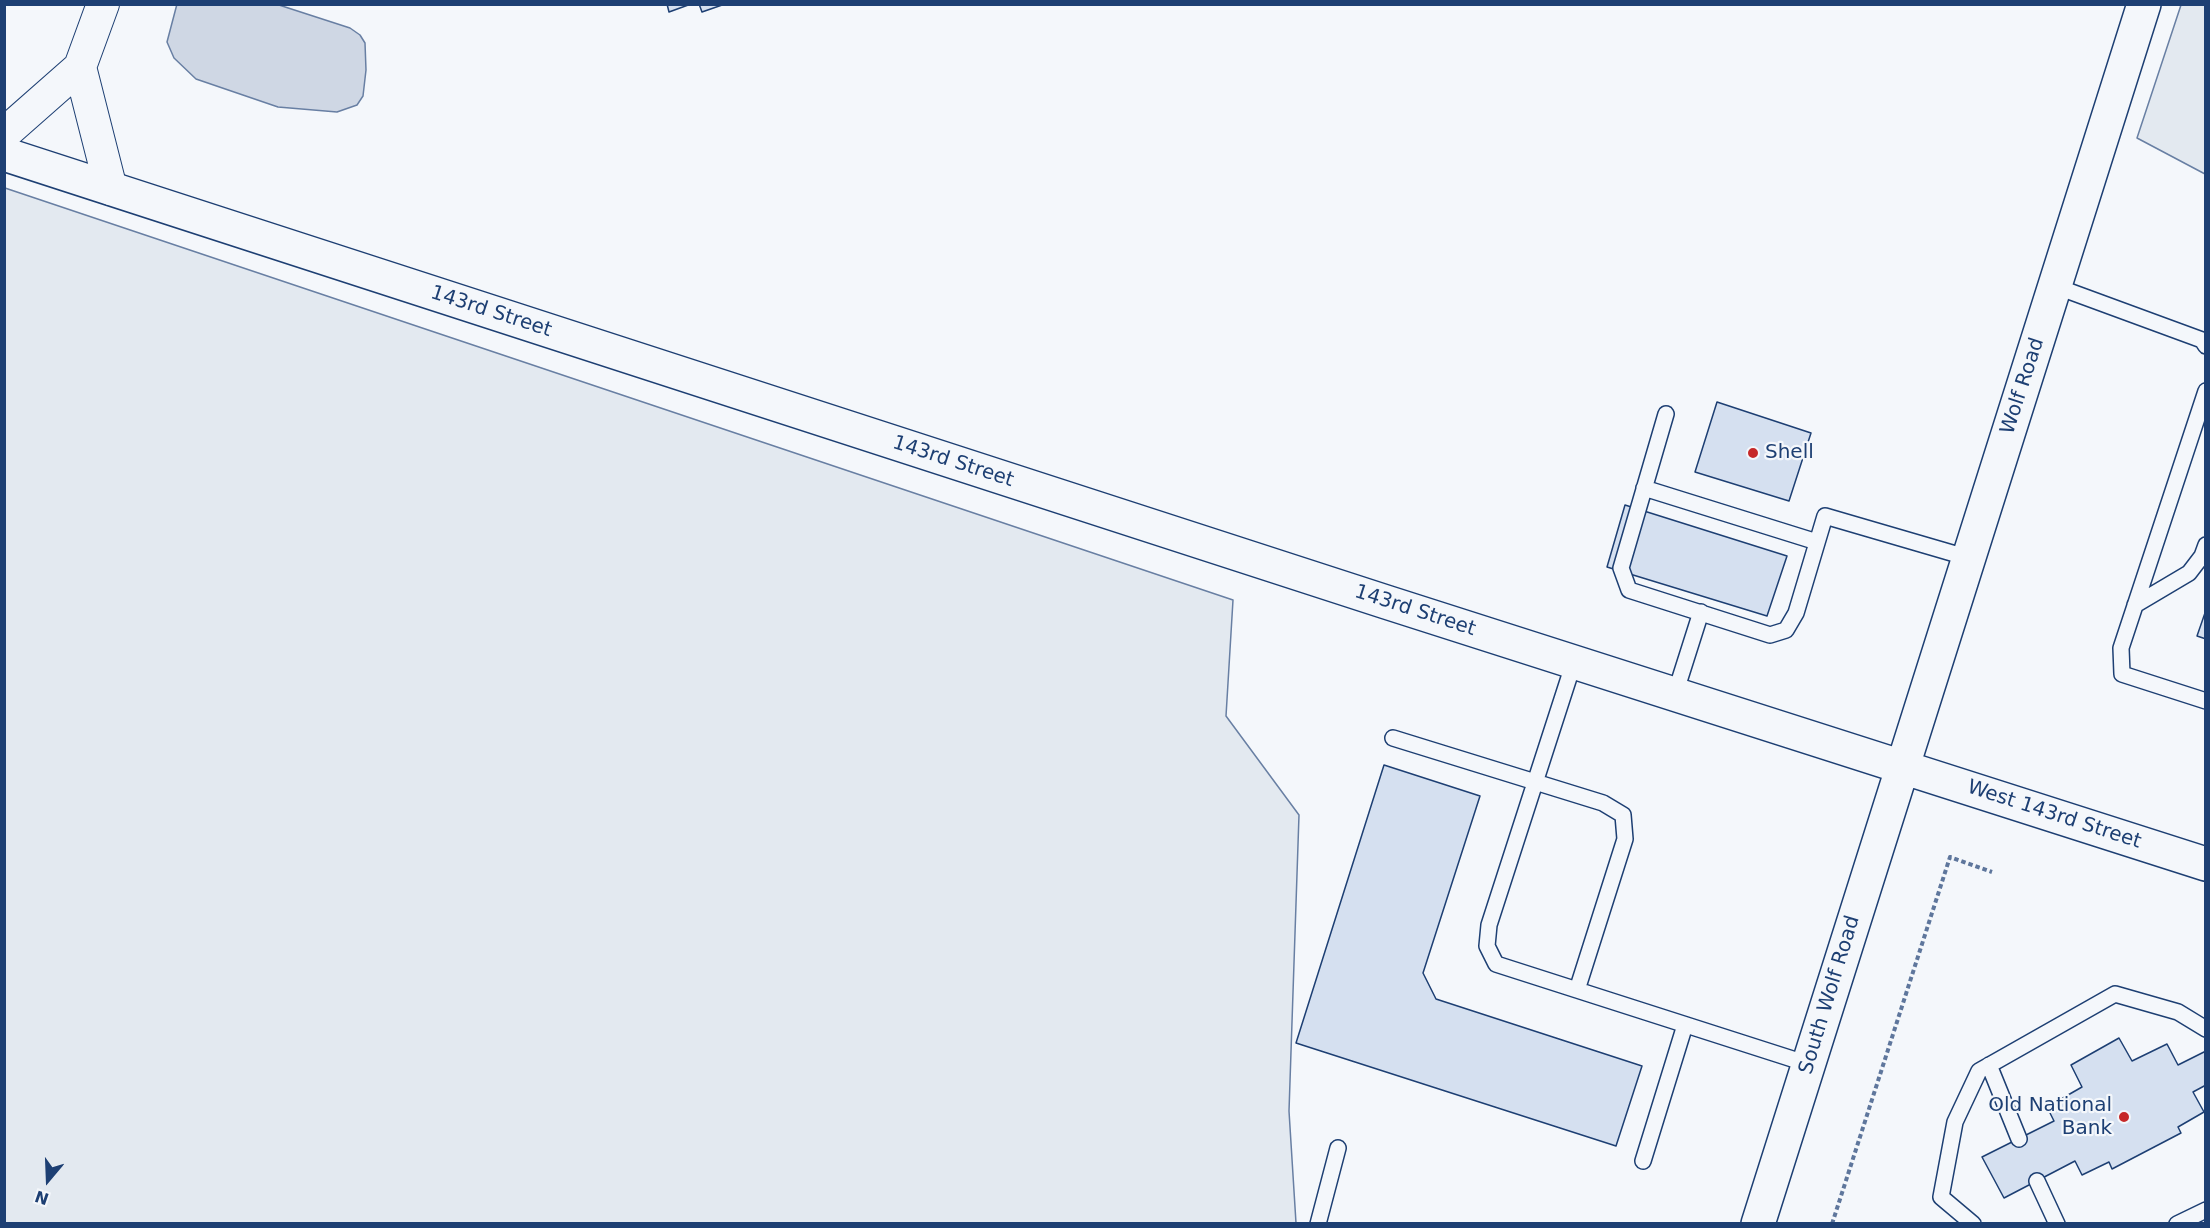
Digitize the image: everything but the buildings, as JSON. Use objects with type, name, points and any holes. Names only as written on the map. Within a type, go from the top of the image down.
[{"type":"main road","name":"Wolf Road","points":[[1902,767],[2144,4]]},
{"type":"main road","name":"143rd Street","points":[[4,154],[1902,767]]},
{"type":"main road","name":"West 143rd Street","points":[[1902,767],[2205,864]]},
{"type":"main road","name":"South Wolf Road","points":[[1758,1224],[1902,767]]},
{"type":"street","points":[[4,134],[80,67],[103,4]]},
{"type":"street","points":[[80,67],[111,189]]},
{"type":"lane","points":[[2055,286],[2202,340],[2205,346]]},
{"type":"lane","points":[[2205,391],[2121,648],[2122,674],[2205,701]]},
{"type":"lane","points":[[1666,414],[1621,568],[1629,590],[1770,634],[1786,630],[1796,613],[1825,516],[1969,558]]},
{"type":"lane","points":[[1644,488],[1817,542]]},
{"type":"lane","points":[[2135,605],[2189,573],[2202,556],[2205,545]]},
{"type":"lane","points":[[1675,694],[1701,612]]},
{"type":"lane","points":[[1574,662],[1489,925],[1488,946],[1496,964],[1808,1064]]},
{"type":"lane","points":[[1393,738],[1603,803],[1623,815],[1625,839],[1577,990]]},
{"type":"lane","points":[[1973,1224],[1941,1197],[1955,1122],[1979,1071],[2115,994],[2178,1012],[2205,1029]]},
{"type":"lane","points":[[1643,1161],[1685,1025]]},
{"type":"lane","points":[[1989,1065],[2019,1139]]},
{"type":"lane","points":[[1318,1224],[1338,1148]]},
{"type":"lane","points":[[2037,1181],[2057,1224]]},
{"type":"lane","points":[[2177,1224],[2205,1209]]},
{"type":"path","points":[[1832,1224],[1950,857],[1992,872]]},
{"type":"shaded area","points":[[177,4],[279,5],[350,28],[360,35],[365,43],[366,70],[363,96],[357,105],[337,112],[278,107],[196,79],[174,58],[167,42]]},
{"type":"shaded area","points":[[2181,5],[2205,5],[2205,174],[2137,138]]},
{"type":"shaded area","points":[[5,188],[1233,600],[1226,716],[1299,815],[1289,1111],[1296,1223],[5,1223]]},
{"type":"place","name":"Shell","points":[[1753,453]]},
{"type":"place","name":"Old National Bank","points":[[2124,1117]]}]
